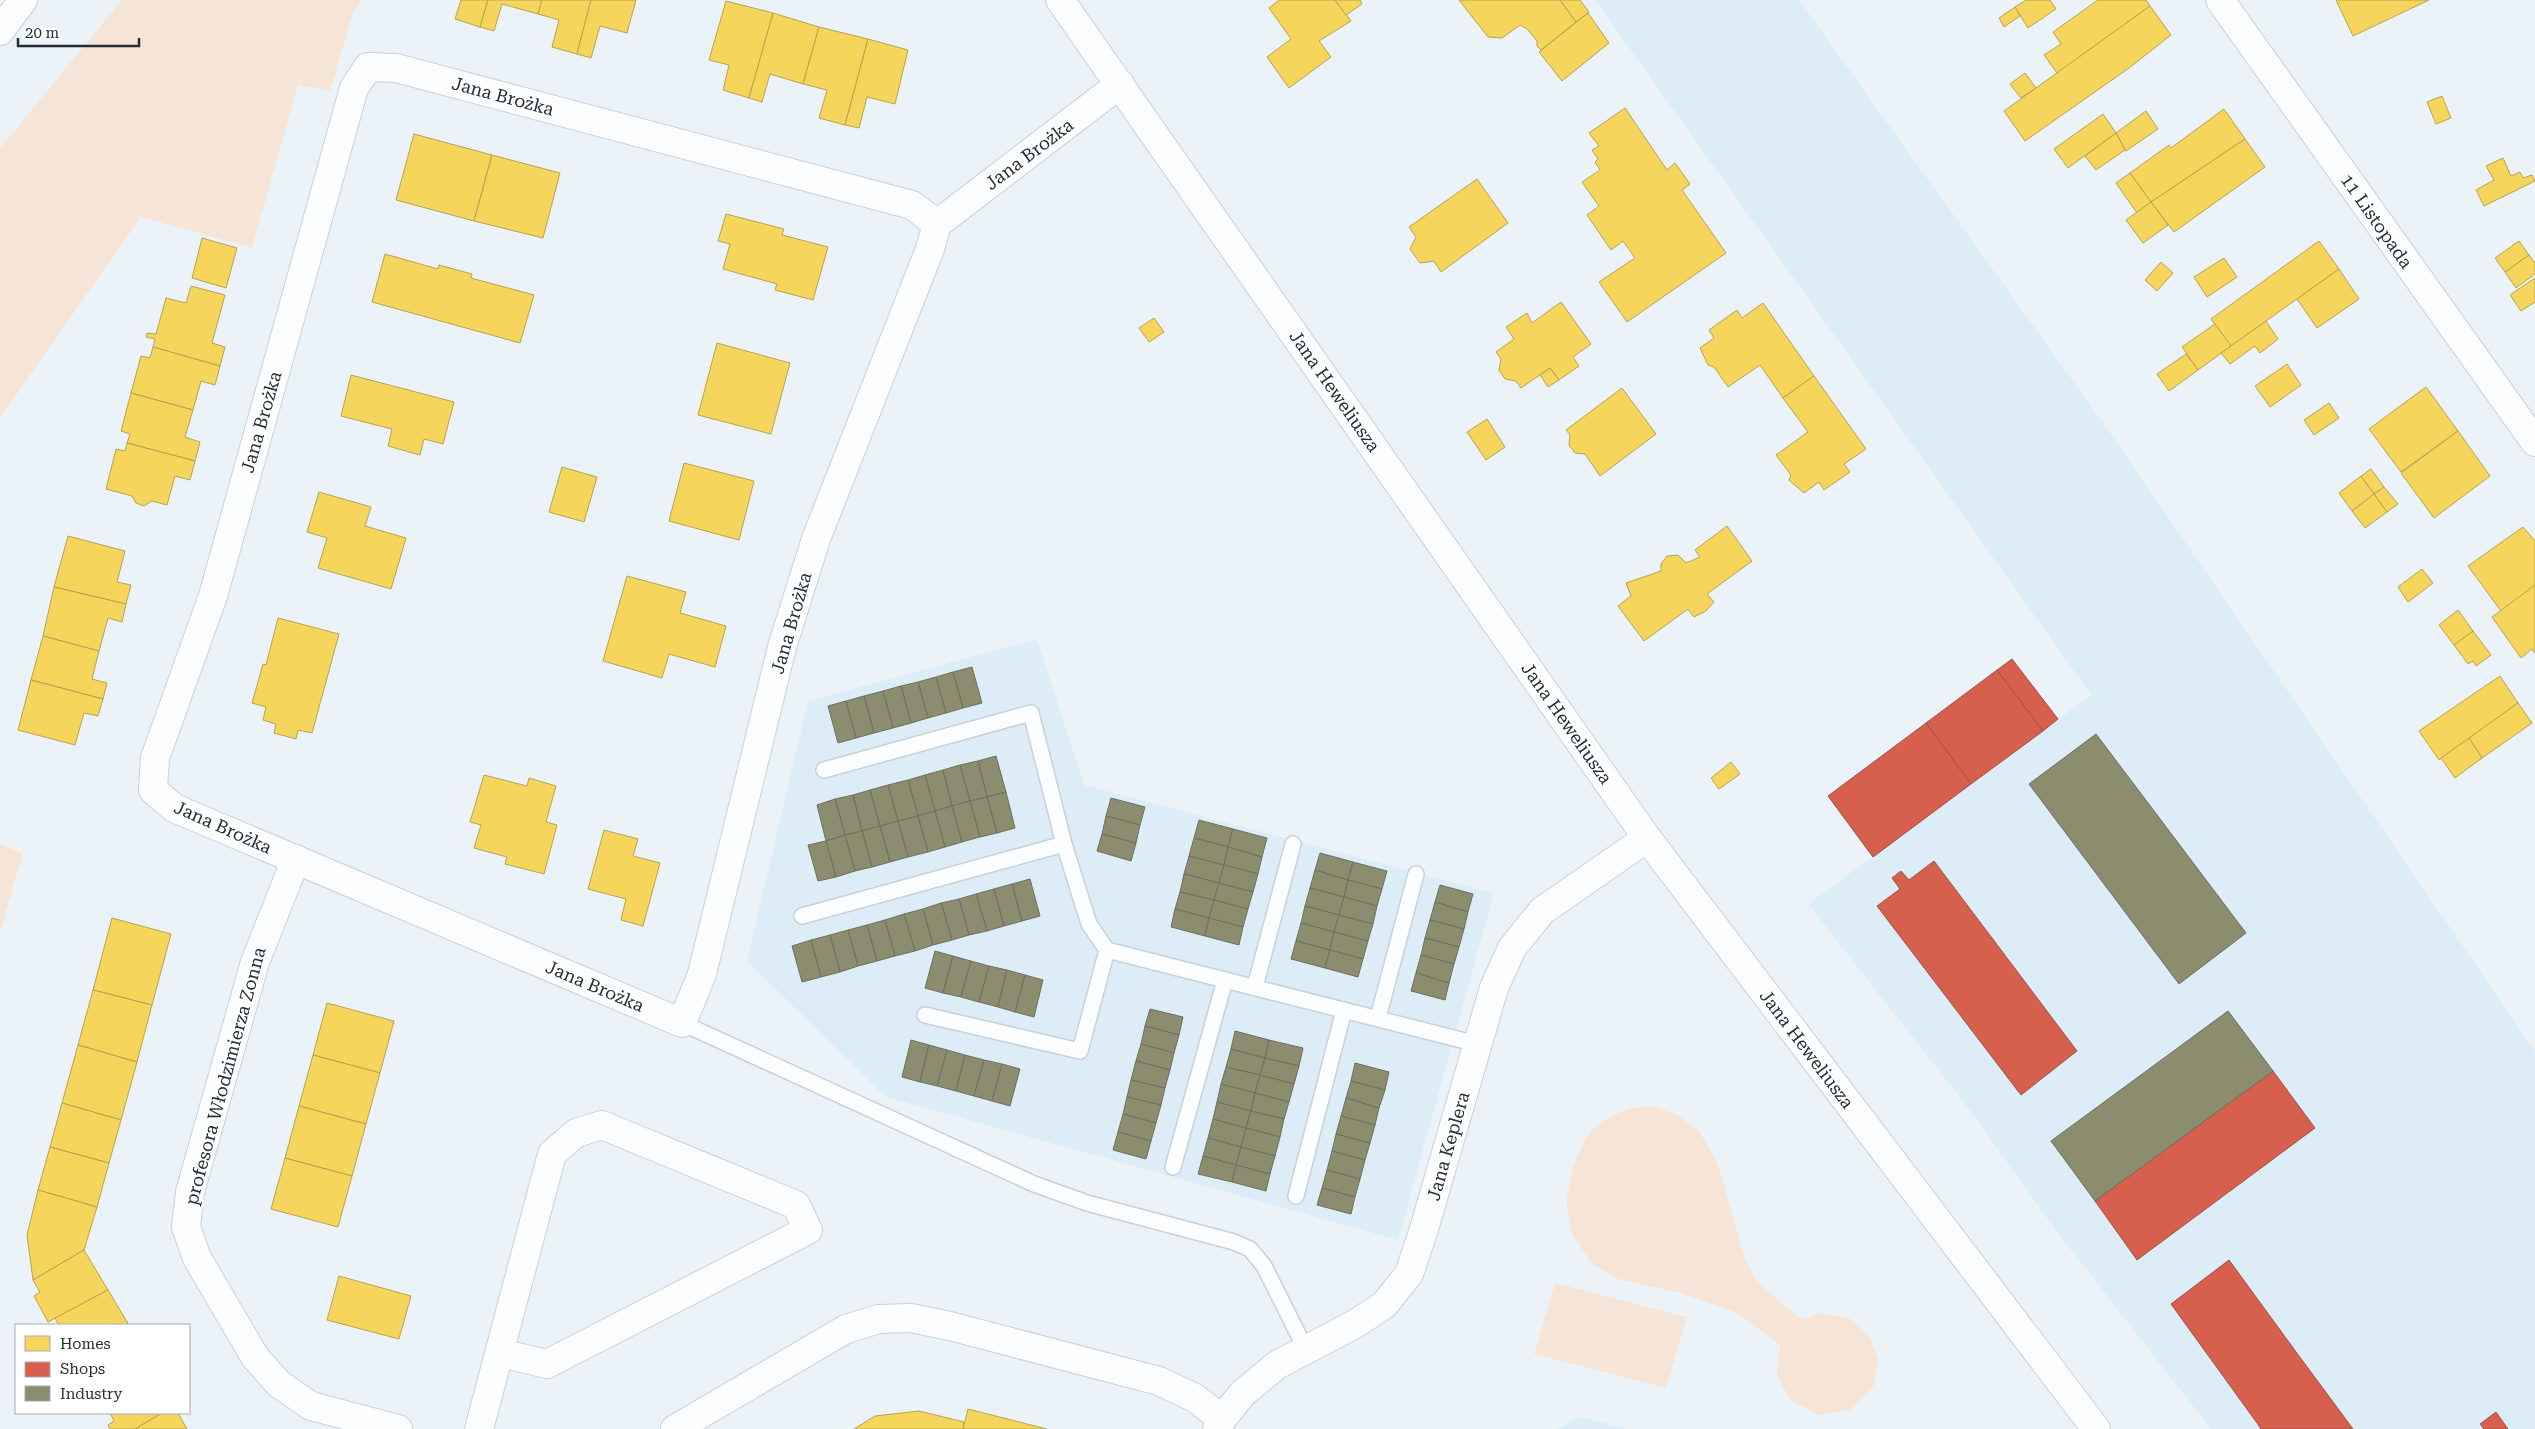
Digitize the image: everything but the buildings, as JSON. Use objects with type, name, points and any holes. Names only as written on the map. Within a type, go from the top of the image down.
[{"type":"street","points":[[0,31],[23,0]]},
{"type":"street","name":"Jana Heweliusza","points":[[1060,0],[1647,838],[2096,1429]]},
{"type":"street","name":"11 Listopada","points":[[2220,0],[2535,442]]},
{"type":"street","name":"Jana Brożka","points":[[937,224],[912,205],[396,68],[368,67],[354,88],[213,596],[155,758],[153,790],[174,808],[296,858],[682,1023],[702,974],[782,647],[816,539],[930,249],[937,224],[1120,84]]},
{"type":"street","name":"Jana Keplera","points":[[1220,1424],[1244,1393],[1277,1366],[1355,1324],[1384,1305],[1409,1274],[1427,1220],[1494,988],[1512,948],[1542,911],[1647,838]]},
{"type":"street","name":"profesora Włodzimierza Zonna","points":[[296,858],[255,962],[190,1192],[186,1227],[197,1258],[255,1356],[278,1384],[311,1406],[398,1429]]},
{"type":"street","points":[[479,1429],[552,1154],[576,1133],[602,1125],[796,1205],[808,1230],[547,1364],[500,1353]]},
{"type":"street","points":[[675,1429],[846,1328],[879,1318],[911,1318],[950,1326],[1159,1381],[1194,1398],[1220,1424]]},
{"type":"lane","points":[[824,770],[1031,713],[1064,844],[1089,924],[1107,950],[1477,1044]]},
{"type":"lane","points":[[802,916],[1064,844]]},
{"type":"lane","points":[[1254,987],[1293,844]]},
{"type":"lane","points":[[1378,1018],[1416,874]]},
{"type":"lane","points":[[925,1014],[1080,1051],[1107,950]]},
{"type":"lane","points":[[1173,1167],[1225,980]]},
{"type":"lane","points":[[1296,1196],[1344,1010]]},
{"type":"lane","points":[[682,1023],[1034,1184],[1087,1203],[1234,1242],[1250,1249],[1264,1266],[1306,1350]]},
{"type":"shaded area","points":[[122,0],[361,0],[353,13],[330,91],[298,85],[252,248],[141,217],[0,418],[0,148]]},
{"type":"shaded area","points":[[1595,0],[1799,0],[2109,431],[2535,1051],[2535,1429],[2211,1429],[2057,1232],[1969,1109],[1808,904],[2091,695]]},
{"type":"shaded area","points":[[1037,639],[1084,785],[1494,893],[1398,1240],[886,1097],[747,961],[808,701]]},
{"type":"shaded area","points":[[0,844],[23,853],[0,932]]},
{"type":"shaded area","points":[[1652,1106],[1676,1114],[1699,1131],[1717,1161],[1744,1256],[1757,1282],[1801,1319],[1822,1313],[1849,1318],[1870,1337],[1878,1359],[1873,1387],[1850,1410],[1819,1415],[1790,1400],[1777,1375],[1780,1345],[1737,1313],[1681,1293],[1617,1279],[1592,1264],[1573,1236],[1566,1201],[1574,1163],[1590,1131],[1611,1116],[1631,1108]]},
{"type":"shaded area","points":[[1555,1283],[1687,1317],[1666,1388],[1534,1354]]},
{"type":"shaded area","points":[[1580,1417],[1627,1429],[1556,1429]]}]
